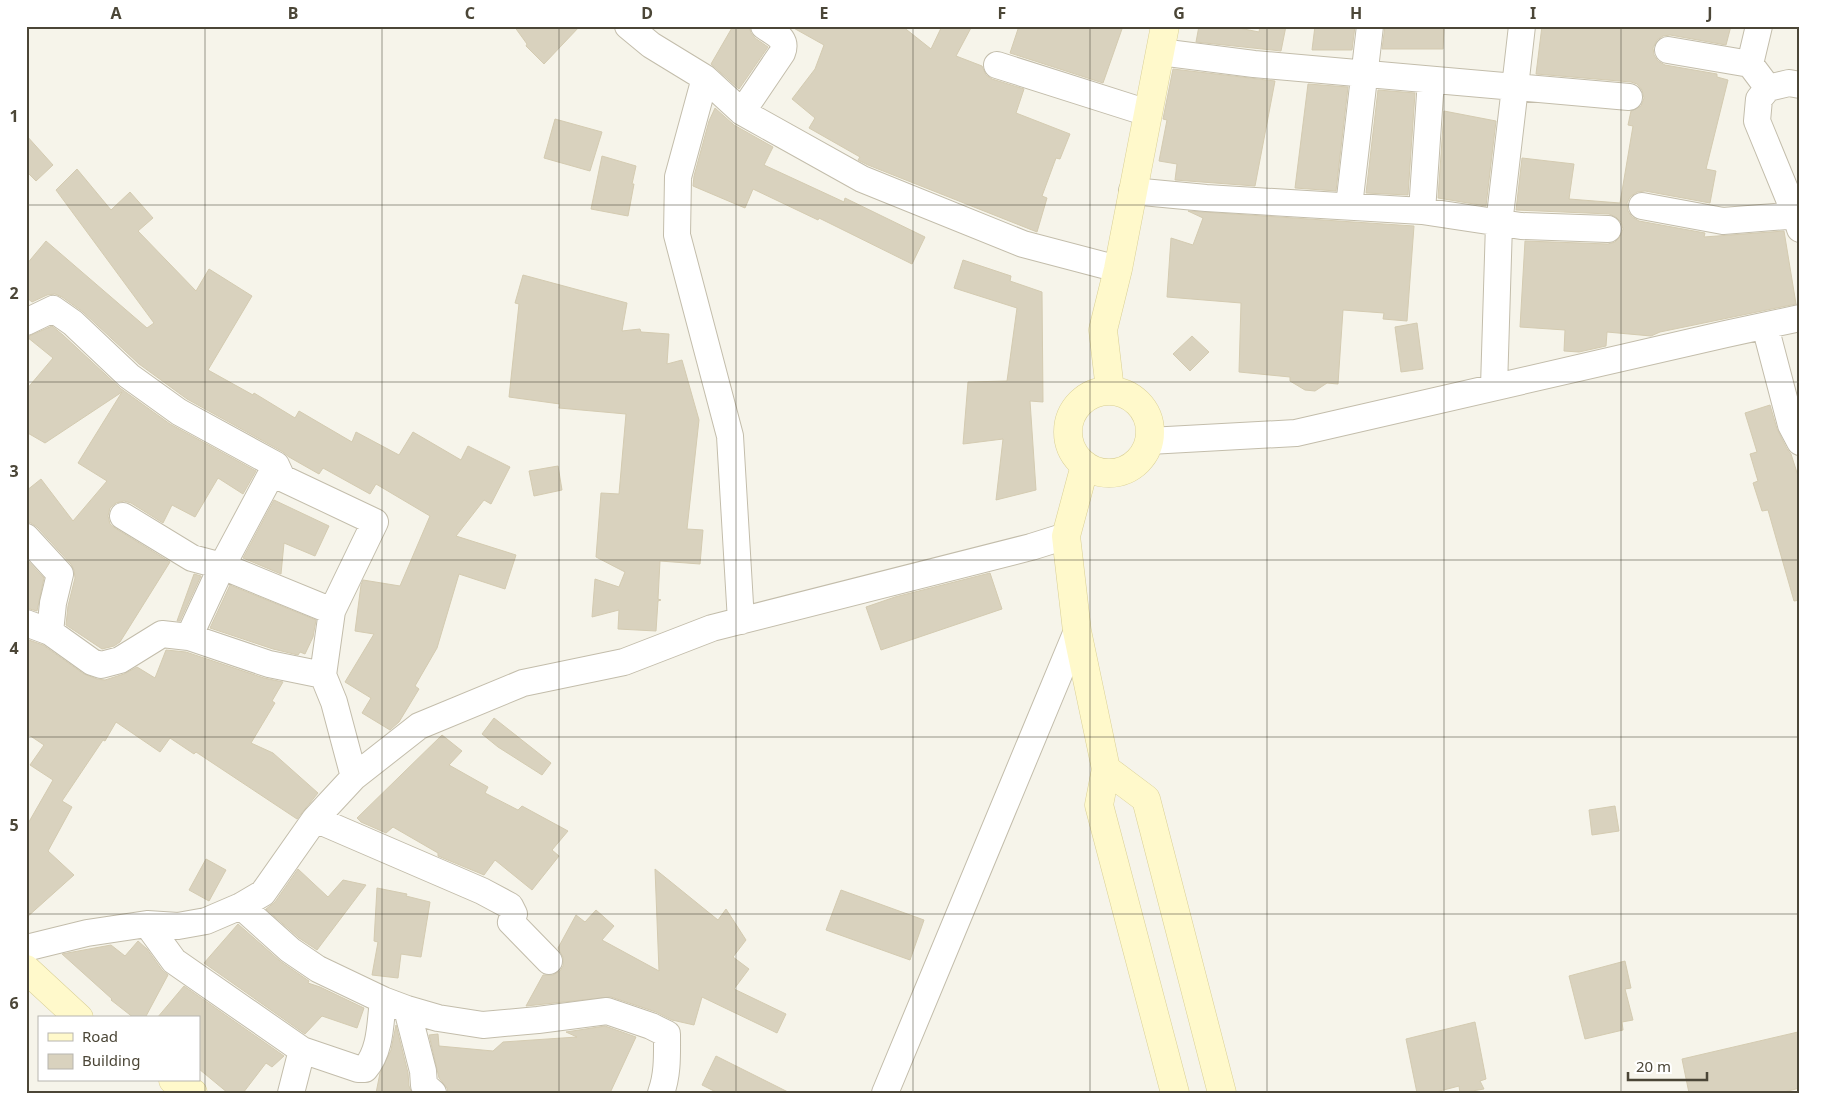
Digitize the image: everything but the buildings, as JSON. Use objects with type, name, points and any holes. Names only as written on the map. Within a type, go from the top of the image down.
[{"type":"street","points":[[628,26],[658,36],[742,112],[862,179],[1023,244],[1118,269]]},
{"type":"street","points":[[742,112],[782,54],[784,46],[782,39],[764,26]]},
{"type":"street","points":[[1349,206],[1370,26]]},
{"type":"street","points":[[1494,387],[1499,224],[1522,26]]},
{"type":"street","points":[[1750,64],[1759,26]]},
{"type":"street","points":[[1110,390],[1103,330],[1118,269],[1163,39],[1254,64],[1629,97]]},
{"type":"street","points":[[1668,50],[1750,64],[1768,88]]},
{"type":"street","points":[[997,65],[1148,113]]},
{"type":"street","points":[[705,78],[678,177],[678,235],[730,436],[741,621]]},
{"type":"street","points":[[1422,211],[1432,80]]},
{"type":"street","points":[[1642,206],[1722,221],[1799,220],[1757,121],[1759,99],[1768,88],[1789,83],[1800,85]]},
{"type":"street","points":[[1132,191],[1206,198],[1422,211],[1521,226],[1608,229]]},
{"type":"street","points":[[26,322],[53,309],[73,323],[129,376],[179,412],[276,465],[282,478],[375,522],[332,611],[323,675],[334,702],[354,777]]},
{"type":"street","points":[[1149,441],[1296,433],[1800,318]]},
{"type":"street","points":[[1765,326],[1791,425],[1800,442]]},
{"type":"street","points":[[1110,390],[1123,393],[1135,400],[1144,411],[1150,427],[1149,441],[1138,460],[1127,468],[1116,472],[1102,472],[1085,465],[1075,455],[1068,440],[1068,423],[1074,410],[1083,399],[1096,392],[1110,390]]},
{"type":"street","points":[[189,637],[222,566],[276,465]]},
{"type":"street","points":[[1085,465],[1066,536],[1077,631],[1106,769],[1099,805],[1175,1093]]},
{"type":"street","points":[[123,516],[192,558],[222,566],[332,611]]},
{"type":"street","points":[[26,948],[87,934],[147,924],[178,926],[206,922],[241,906],[262,893],[314,819],[354,777],[419,726],[523,683],[624,662],[712,628],[1031,547],[1066,536]]},
{"type":"street","points":[[26,537],[60,574],[53,603],[38,627],[92,662],[101,665],[120,660],[162,634],[189,637],[269,664],[323,675]]},
{"type":"street","points":[[885,1093],[1077,631]]},
{"type":"street","points":[[1106,769],[1146,800],[1222,1093]]},
{"type":"street","points":[[314,819],[510,906],[514,914],[511,922],[549,961]]},
{"type":"street","points":[[241,906],[290,950],[318,969],[383,1000],[407,1009],[438,1018],[483,1025],[607,1011],[652,1026],[666,1034],[665,1082],[661,1093]]},
{"type":"street","points":[[147,924],[174,962],[302,1050],[358,1070],[365,1069],[377,1050],[383,1000]]},
{"type":"street","points":[[26,969],[76,1016]]},
{"type":"street","points":[[407,1009],[423,1071],[424,1085],[433,1093]]},
{"type":"street","points":[[291,1093],[302,1050]]},
{"type":"street","points":[[176,1082],[193,1093]]}]
